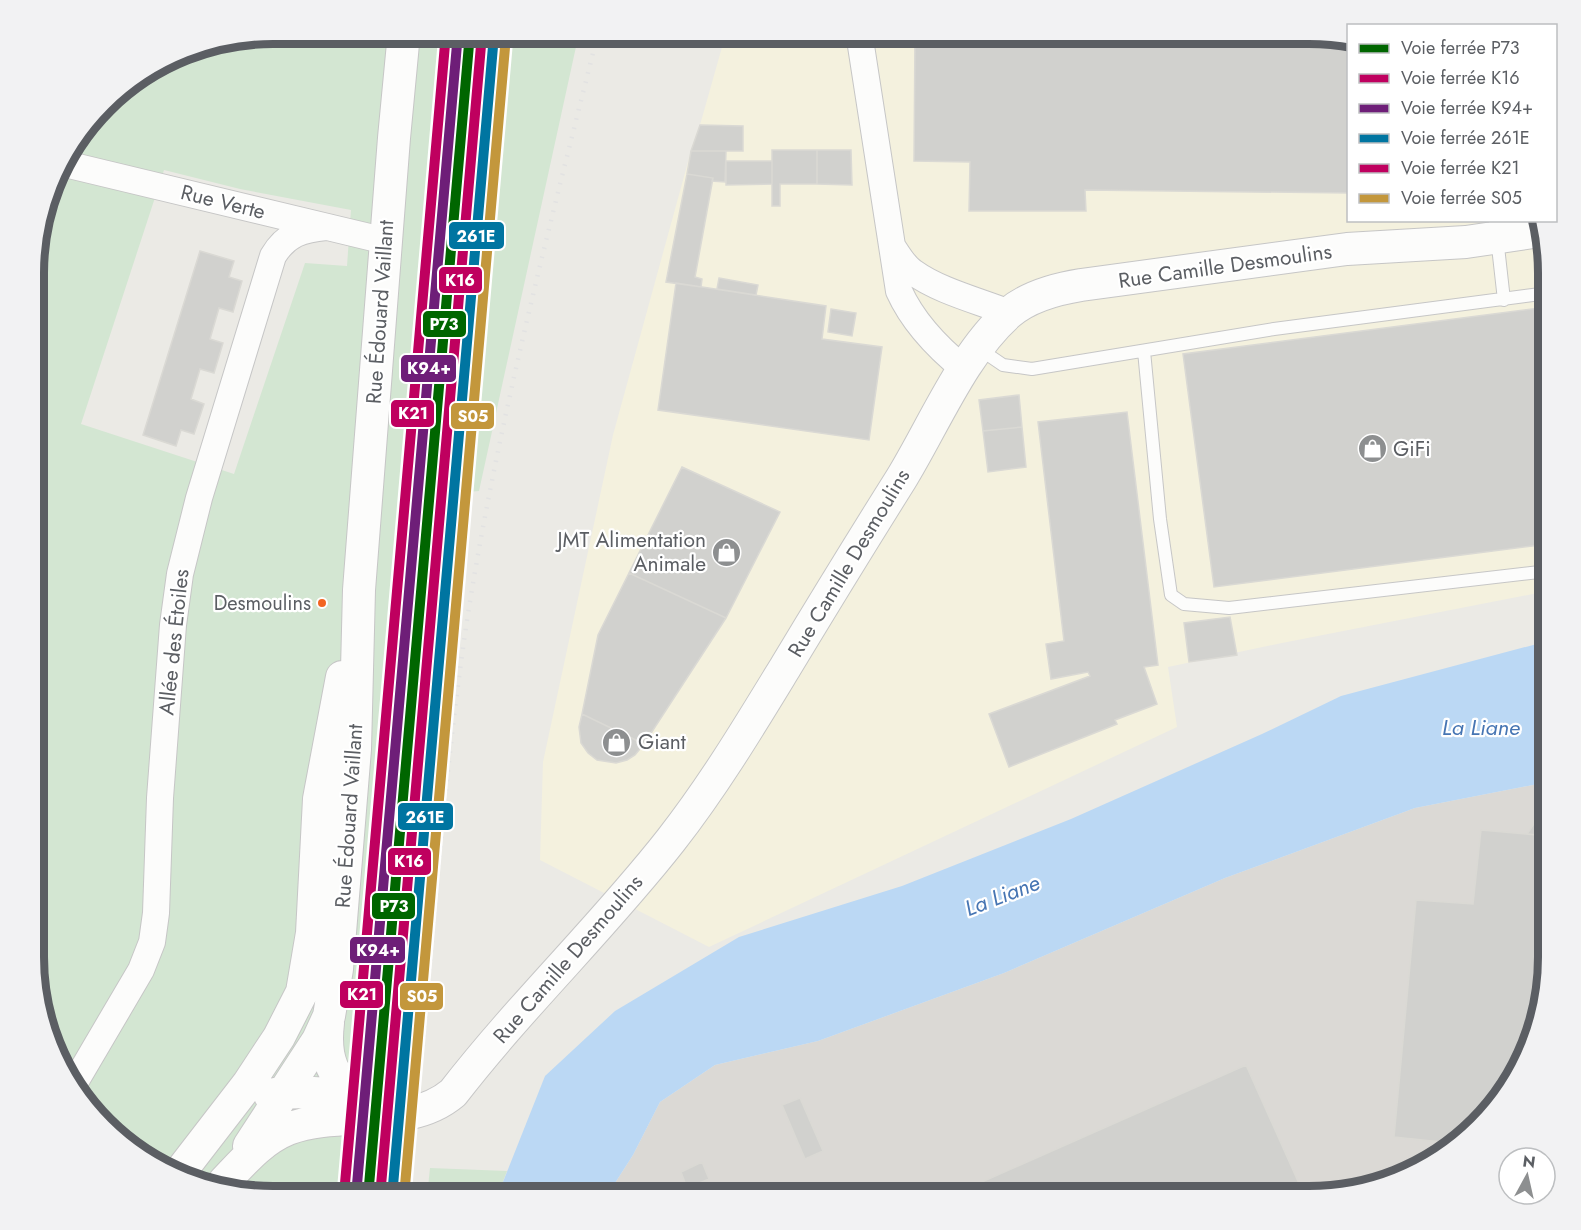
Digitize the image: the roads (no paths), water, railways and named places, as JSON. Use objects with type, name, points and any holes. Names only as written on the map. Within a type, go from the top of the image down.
[{"type":"street","name":"Rue Édouard Vaillant","points":[[224,1181],[295,1087],[329,1016],[338,954],[354,758],[359,590],[403,44]]},
{"type":"street","points":[[861,44],[896,278],[903,300],[930,337],[971,359]]},
{"type":"street","name":"Rue Verte","points":[[70,165],[386,241]]},
{"type":"street","name":"Rue Camille Desmoulins","points":[[1347,249],[1460,222]]},
{"type":"street","name":"Allée des Étoiles","points":[[78,1078],[137,977],[148,956],[152,942],[156,913],[158,826],[173,625],[184,553],[199,498],[273,256],[285,240],[292,235],[326,227]]},
{"type":"street","name":"Rue Camille Desmoulins","points":[[225,1181],[258,1146],[296,1126],[419,1111],[440,1103],[453,1093],[653,862],[702,798],[740,742],[971,359],[1009,313],[1039,296],[1062,288],[1347,249],[1466,242],[1496,229],[1534,231]]},
{"type":"street","points":[[892,246],[912,272],[934,284],[1009,313]]},
{"type":"street","name":"Rue Édouard Vaillant","points":[[183,1168],[224,1117],[279,1037],[302,992],[313,924],[319,799],[359,590]]},
{"type":"street","points":[[302,992],[291,1052],[295,1087],[313,1106],[335,1120]]},
{"type":"street","points":[[329,1016],[326,1041],[330,1064],[342,1083],[364,1098]]},
{"type":"street","name":"Rue Camille Desmoulins","points":[[224,1117],[248,1102],[295,1087],[364,1098],[394,1097],[420,1093],[464,1078]]},
{"type":"lane","points":[[1496,229],[1504,300]]},
{"type":"lane","points":[[971,359],[1032,369],[1274,329],[1538,295]]},
{"type":"lane","points":[[1144,351],[1160,519],[1171,595],[1184,604],[1229,608],[1538,572]]},
{"type":"water","name":"La Liane","points":[[1538,644],[1538,784],[1415,808],[1225,878],[1004,973],[818,1041],[715,1065],[660,1102],[633,1155],[613,1186],[501,1186],[545,1076],[615,1011],[739,937],[902,886],[1071,819],[1262,734],[1341,696]]},
{"type":"railway","points":[[423,1046],[442,830],[468,614],[510,395],[595,44]]},
{"type":"rail line","name":"K21","points":[[345,1186],[445,44]]},
{"type":"rail line","name":"K94+","points":[[357,1186],[457,44]]},
{"type":"rail line","name":"P73","points":[[369,1186],[469,44]]},
{"type":"rail line","name":"K16","points":[[381,1186],[481,44]]},
{"type":"rail line","name":"261E","points":[[393,1186],[493,44]]},
{"type":"rail line","name":"S05","points":[[405,1186],[505,44]]},
{"type":"place","name":"GiFi","points":[[1372,449]]},
{"type":"place","name":"JMT Alimentation Animale","points":[[727,552]]},
{"type":"place","name":"Desmoulins","points":[[322,603]]},
{"type":"place","name":"Giant","points":[[617,742]]}]
